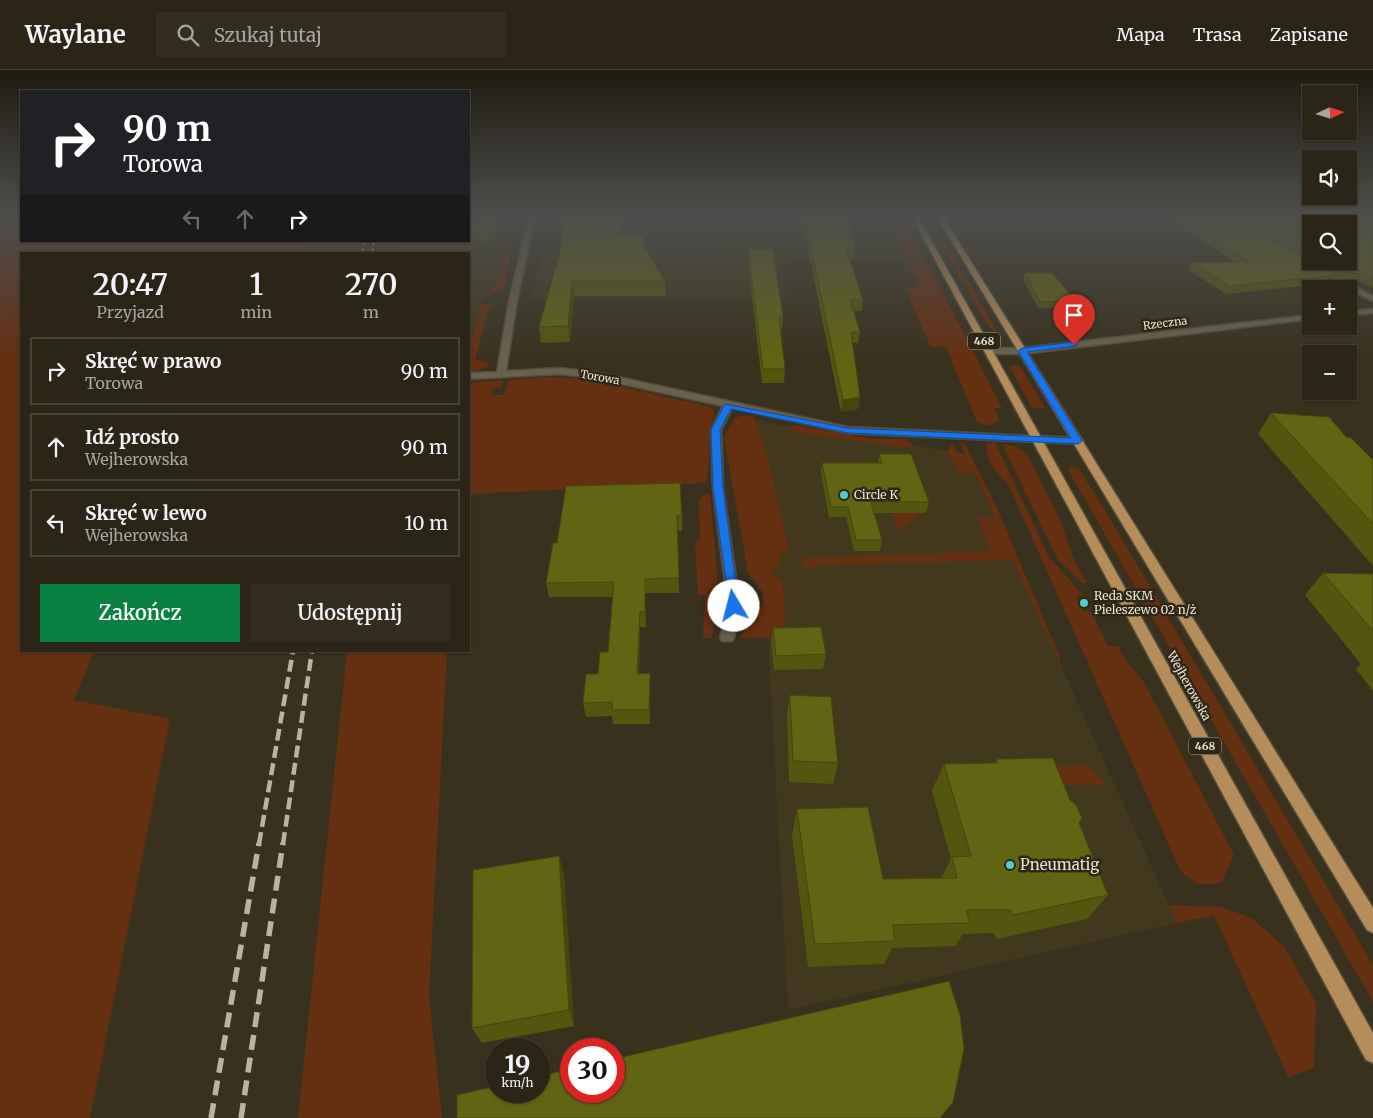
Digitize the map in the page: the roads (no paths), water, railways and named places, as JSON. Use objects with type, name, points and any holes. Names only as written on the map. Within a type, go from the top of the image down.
[{"type":"main road","name":"Wejherowska","points":[[941,264],[1373,1053]]},
{"type":"main road","name":"468","points":[[969,264],[1373,924]]},
{"type":"street","points":[[502,374],[513,301],[521,264]]},
{"type":"street","points":[[1317,270],[1373,299]]},
{"type":"street","points":[[1357,312],[1373,311]]},
{"type":"street","name":"Rzeczna","points":[[1022,351],[1302,318]]},
{"type":"street","points":[[989,351],[1022,351]]},
{"type":"street","name":"Torowa","points":[[470,376],[559,371],[595,375],[728,406],[848,430],[1037,439]]},
{"type":"street","points":[[727,638],[734,606],[718,488],[716,430],[728,406]]},
{"type":"street","points":[[1037,439],[1078,441]]},
{"type":"railway","points":[[259,844],[293,652]]},
{"type":"railway","points":[[283,844],[312,652]]},
{"type":"railway","points":[[211,1118],[259,843]]},
{"type":"railway","points":[[241,1118],[283,843]]},
{"type":"place","name":"Circle K","points":[[844,495]]},
{"type":"place","name":"Reda SKM Pieleszewo 02 n/ż","points":[[1084,603]]},
{"type":"place","name":"Pneumatig","points":[[1010,865]]}]
